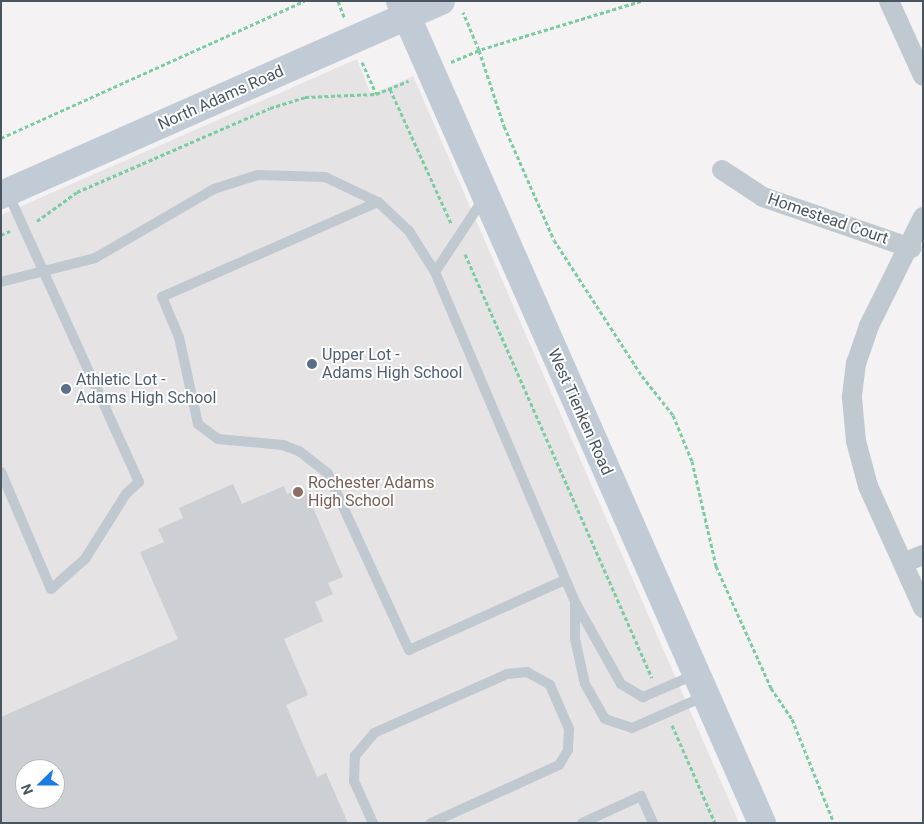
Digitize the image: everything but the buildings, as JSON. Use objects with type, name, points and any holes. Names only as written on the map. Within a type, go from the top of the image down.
[{"type":"street","points":[[890,1],[923,76]]},
{"type":"street","name":"North Adams Road","points":[[5,194],[403,9],[452,5]]},
{"type":"street","name":"West Tienken Road","points":[[403,9],[762,823]]},
{"type":"street","name":"Homestead Court","points":[[722,170],[763,197],[911,248]]},
{"type":"street","points":[[923,217],[911,248],[869,326],[856,363],[852,398],[868,486],[923,608]]},
{"type":"street","points":[[903,563],[923,555]]},
{"type":"lane","points":[[1,282],[95,258],[205,193],[258,175],[325,177],[378,202],[409,231],[435,272],[565,580],[575,602],[621,684],[643,697],[657,691],[700,685]]},
{"type":"lane","points":[[1,472],[51,589],[85,560],[126,494],[140,482],[44,270],[5,194]]},
{"type":"lane","points":[[435,272],[486,196]]},
{"type":"lane","points":[[378,202],[162,296],[179,337],[198,424],[218,438],[283,445],[299,451],[328,474],[410,650],[565,580]]},
{"type":"lane","points":[[575,602],[575,639],[585,684],[605,719],[632,728],[667,713],[700,685]]},
{"type":"lane","points":[[372,823],[354,781],[355,756],[374,732],[507,674],[527,672],[550,686],[569,729],[568,750],[559,765],[430,823]]},
{"type":"lane","points":[[582,823],[641,796],[653,823]]},
{"type":"path","points":[[1,138],[306,1]]},
{"type":"path","points":[[458,60],[479,50],[641,1]]},
{"type":"path","points":[[452,5],[479,50],[504,126],[554,240],[642,376],[673,415],[692,461],[716,566],[771,688],[792,719],[834,823]]},
{"type":"path","points":[[37,221],[77,192],[285,102],[390,89],[402,84]]},
{"type":"path","points":[[390,89],[458,238],[657,691]]},
{"type":"path","points":[[1,235],[8,231]]},
{"type":"path","points":[[667,713],[715,823]]},
{"type":"shaded area","name":"Rochester Adams High School","points":[[357,59],[371,95],[413,76],[739,823],[1,823],[1,215]]},
{"type":"place","name":"Upper Lot - Adams High School","points":[[312,364]]},
{"type":"place","name":"Athletic Lot - Adams High School","points":[[66,389]]},
{"type":"place","name":"Rochester Adams High School","points":[[298,492]]}]
